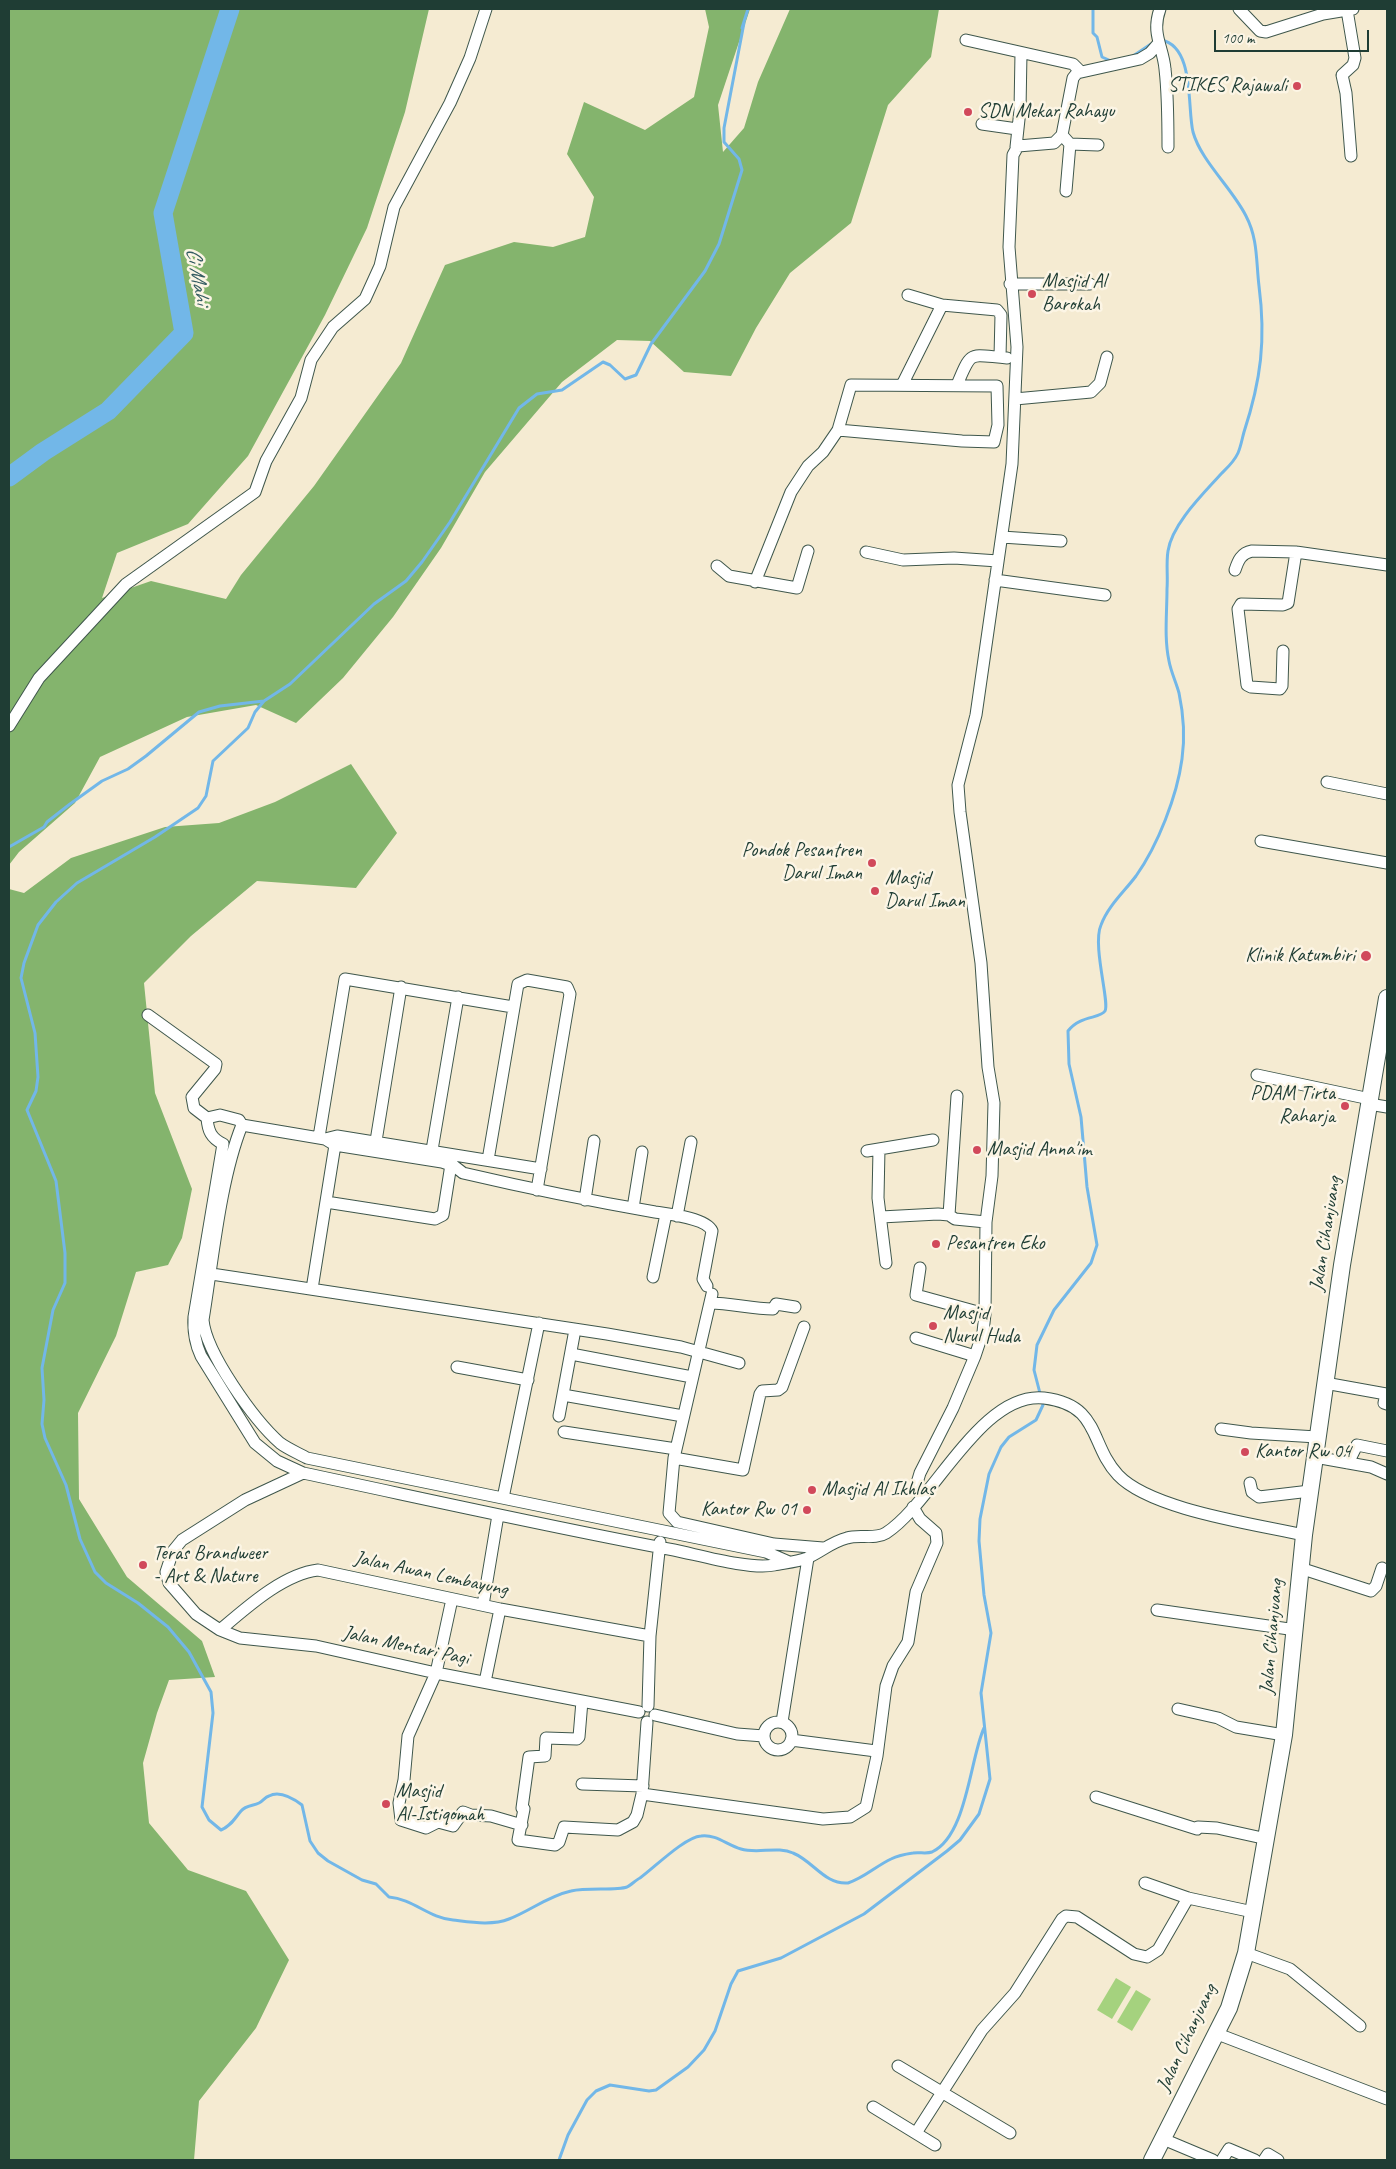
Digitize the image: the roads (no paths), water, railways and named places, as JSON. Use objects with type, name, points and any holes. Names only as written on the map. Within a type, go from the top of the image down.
[{"type":"main road","name":"Jalan Cihanjuang","points":[[1152,2160],[1229,2008],[1246,1954],[1284,1735],[1296,1630],[1300,1568],[1325,1383],[1342,1265],[1387,998]]},
{"type":"street","points":[[9,726],[39,678],[126,584],[254,492],[266,461],[301,398],[311,360],[332,327],[365,299],[380,266],[394,207],[450,102],[470,58],[486,9]]},
{"type":"street","points":[[1160,9],[1157,22],[1157,45],[1163,54],[1165,68],[1168,147]]},
{"type":"street","points":[[1239,9],[1260,30],[1266,32],[1323,14],[1351,9],[1355,58],[1353,65],[1342,75],[1346,92],[1351,156]]},
{"type":"street","points":[[966,40],[1073,64],[1080,71]]},
{"type":"street","points":[[1066,191],[1066,139],[1073,78],[1080,71],[1140,59],[1150,53],[1157,45]]},
{"type":"street","points":[[582,1784],[643,1790],[823,1819],[850,1817],[860,1813],[866,1807],[877,1756],[876,1751],[888,1681],[893,1666],[908,1642],[916,1592],[937,1543],[936,1533],[920,1519],[916,1483],[953,1408],[975,1356],[985,1314],[986,1222],[992,1176],[994,1103],[988,1067],[981,963],[958,785],[976,715],[1012,464],[1017,340],[1010,284],[1008,247],[1013,155],[1018,129],[1021,53]]},
{"type":"street","points":[[982,124],[1018,129]]},
{"type":"street","points":[[1016,147],[1054,143],[1066,139],[1098,145]]},
{"type":"street","points":[[1010,284],[1090,284]]},
{"type":"street","points":[[908,295],[942,305],[997,310],[1001,316],[1000,357]]},
{"type":"street","points":[[902,385],[942,305]]},
{"type":"street","points":[[957,385],[968,359],[975,356],[1017,359]]},
{"type":"street","points":[[1015,399],[1091,392],[1097,389],[1100,383],[1108,357]]},
{"type":"street","points":[[755,582],[791,492],[808,466],[823,452],[838,430],[851,385],[997,386],[998,417],[994,442],[838,430]]},
{"type":"street","points":[[1002,537],[1061,541]]},
{"type":"street","points":[[717,566],[729,576],[797,588],[808,551]]},
{"type":"street","points":[[866,552],[903,560],[954,558],[998,560]]},
{"type":"street","points":[[1235,570],[1239,559],[1245,552],[1296,552],[1387,565]]},
{"type":"street","points":[[1283,651],[1282,686],[1280,689],[1251,687],[1247,685],[1238,608],[1241,604],[1283,605],[1288,602],[1296,552]]},
{"type":"street","points":[[995,580],[1105,595]]},
{"type":"street","points":[[1327,782],[1387,794]]},
{"type":"street","points":[[1261,841],[1387,863]]},
{"type":"street","points":[[322,1138],[345,979],[514,1007]]},
{"type":"street","points":[[488,1160],[517,986],[522,980],[561,986],[569,991],[537,1190]]},
{"type":"street","points":[[376,1141],[401,987]]},
{"type":"street","points":[[432,1150],[458,997]]},
{"type":"street","points":[[148,1015],[216,1064],[215,1069],[192,1097],[194,1108],[207,1118],[208,1129],[213,1139],[228,1145]]},
{"type":"street","points":[[1257,1074],[1387,1107]]},
{"type":"street","points":[[949,1215],[957,1096]]},
{"type":"street","points":[[207,1118],[220,1115],[239,1120],[242,1125],[322,1138],[337,1136],[432,1150],[452,1159],[464,1173],[537,1190],[672,1215],[707,1224],[712,1231],[703,1279],[710,1295],[692,1377],[691,1390],[675,1454],[668,1507],[672,1518],[677,1522],[774,1544],[822,1548]]},
{"type":"street","points":[[242,1125],[228,1145],[206,1273],[203,1320],[207,1340],[214,1355],[242,1397],[268,1431],[291,1450],[307,1458],[766,1552],[789,1562]]},
{"type":"street","points":[[322,1138],[335,1145],[452,1159],[488,1160],[541,1169]]},
{"type":"street","points":[[867,1151],[934,1140]]},
{"type":"street","points":[[585,1200],[594,1141]]},
{"type":"street","points":[[653,1277],[672,1215],[690,1142]]},
{"type":"street","points":[[312,1289],[335,1145]]},
{"type":"street","points":[[879,1149],[878,1198],[886,1263]]},
{"type":"street","points":[[633,1208],[642,1152]]},
{"type":"street","points":[[326,1202],[435,1219],[443,1215],[452,1159]]},
{"type":"street","points":[[881,1217],[949,1215],[954,1219],[986,1222]]},
{"type":"street","points":[[920,1268],[916,1296],[985,1314]]},
{"type":"street","points":[[206,1273],[681,1347],[739,1363]]},
{"type":"street","points":[[206,1273],[194,1317],[193,1331],[201,1356],[255,1444],[277,1461],[303,1473],[658,1547],[761,1566],[808,1558],[822,1548],[849,1537],[876,1537],[884,1534],[917,1502],[982,1427],[1009,1404],[1017,1401],[1043,1398],[1064,1404],[1088,1418],[1117,1474],[1136,1489],[1173,1504],[1217,1517],[1304,1535]]},
{"type":"street","points":[[710,1295],[732,1304],[764,1310],[773,1309],[776,1304],[781,1303],[795,1306]]},
{"type":"street","points":[[483,1605],[497,1514],[493,1503],[502,1498],[539,1324]]},
{"type":"street","points":[[564,1432],[675,1454],[743,1470],[760,1394],[762,1391],[778,1390],[782,1387],[804,1327]]},
{"type":"street","points":[[559,1416],[574,1334]]},
{"type":"street","points":[[916,1338],[975,1356]]},
{"type":"street","points":[[196,1344],[207,1340]]},
{"type":"street","points":[[570,1354],[692,1377]]},
{"type":"street","points":[[457,1367],[528,1380]]},
{"type":"street","points":[[1325,1383],[1386,1394],[1384,1403],[1387,1404]]},
{"type":"street","points":[[563,1395],[683,1416]]},
{"type":"street","points":[[1221,1429],[1251,1433],[1318,1437]]},
{"type":"street","points":[[1348,1463],[1358,1445],[1387,1451]]},
{"type":"street","points":[[1315,1457],[1371,1467],[1387,1474]]},
{"type":"street","name":"Jalan Mentari Pagi","points":[[303,1473],[245,1500],[182,1540],[173,1551],[166,1572],[169,1583],[196,1614],[220,1630],[240,1638],[316,1646],[436,1673],[647,1714],[738,1734],[764,1736]]},
{"type":"street","points":[[1250,1484],[1252,1492],[1259,1497],[1310,1491]]},
{"type":"street","points":[[582,1701],[579,1737],[576,1739],[548,1738],[545,1756],[529,1757],[522,1808],[524,1809],[522,1825],[518,1840],[555,1845],[559,1842],[564,1827],[610,1830],[627,1827],[637,1815],[643,1790],[650,1636],[658,1547],[662,1530]]},
{"type":"street","points":[[782,1722],[808,1558]]},
{"type":"street","points":[[1300,1568],[1371,1591],[1376,1586],[1382,1568]]},
{"type":"street","name":"Jalan Awan Lembayung","points":[[220,1630],[256,1600],[296,1576],[308,1571],[328,1571],[500,1609],[650,1636]]},
{"type":"street","points":[[452,1599],[436,1673],[408,1736],[404,1780],[399,1803],[399,1817],[401,1820],[426,1828],[438,1822],[453,1826],[462,1812],[471,1815],[491,1816],[522,1825]]},
{"type":"street","points":[[485,1682],[500,1609]]},
{"type":"street","points":[[1157,1610],[1296,1630]]},
{"type":"street","points":[[1178,1709],[1218,1718],[1236,1727],[1284,1735]]},
{"type":"street","points":[[782,1722],[792,1732],[791,1740],[786,1747],[778,1750],[769,1747],[764,1736],[770,1724],[782,1722]]},
{"type":"street","points":[[791,1740],[876,1751]]},
{"type":"street","points":[[1096,1797],[1196,1829],[1198,1827],[1217,1828],[1267,1839]]},
{"type":"street","points":[[1145,1883],[1188,1898],[1253,1912]]},
{"type":"street","points":[[916,2133],[982,2030],[1015,1993],[1066,1916],[1077,1917],[1134,1954],[1147,1957],[1158,1950],[1188,1898]]},
{"type":"street","points":[[1246,1954],[1290,1970],[1360,2026]]},
{"type":"street","points":[[1216,2033],[1387,2099]]},
{"type":"street","points":[[898,2066],[1010,2133]]},
{"type":"street","points":[[873,2107],[935,2145]]},
{"type":"street","points":[[1162,2139],[1213,2160]]},
{"type":"street","points":[[1222,2160],[1229,2149],[1255,2160]]},
{"type":"street","points":[[1264,2160],[1268,2154],[1278,2160]]},
{"type":"waterway","name":"Ci Mahi","points":[[9,477],[43,452],[108,411],[184,333],[163,213],[230,9]]},
{"type":"waterway","points":[[9,847],[44,827],[47,822],[102,781],[128,769],[199,712],[220,706],[264,701],[290,684],[374,604],[406,581],[450,522],[519,408],[537,394],[562,390],[603,362],[610,365],[625,379],[636,375],[651,344],[705,271],[719,244],[742,170],[739,159],[724,142],[724,128],[744,23],[742,28],[748,9]]},
{"type":"waterway","points":[[1093,9],[1093,33],[1097,37],[1102,57],[1111,61]]},
{"type":"waterway","points":[[559,2160],[568,2135],[587,2100],[596,2091],[610,2085],[649,2091],[656,2090],[688,2067],[704,2050],[715,2031],[731,1984],[738,1971],[781,1958],[864,1914],[947,1851],[960,1840],[979,1814],[990,1779],[981,1693],[991,1633],[984,1595],[979,1541],[980,1519],[989,1474],[1001,1447],[1009,1437],[1036,1420],[1043,1405],[1034,1370],[1037,1345],[1054,1310],[1091,1263],[1097,1245],[1087,1187],[1081,1117],[1069,1064],[1068,1031],[1078,1022],[1102,1014],[1105,1011],[1099,946],[1101,925],[1108,912],[1136,876],[1152,850],[1176,789],[1182,759],[1183,734],[1178,689],[1167,652],[1168,551],[1175,530],[1182,520],[1238,453],[1258,377],[1262,342],[1261,306],[1253,233],[1240,206],[1197,143],[1191,121],[1188,79],[1184,65],[1180,54],[1172,45],[1161,40]]},
{"type":"waterway","points":[[1133,56],[1151,44]]},
{"type":"waterway","points":[[264,701],[255,712],[248,728],[213,761],[206,796],[198,808],[155,837],[77,883],[56,902],[38,925],[24,963],[21,978],[35,1033],[38,1077],[36,1091],[27,1110],[56,1181],[65,1253],[65,1283],[53,1310],[42,1368],[44,1400],[42,1424],[45,1438],[66,1485],[80,1539],[95,1572],[106,1583],[138,1603],[168,1627],[189,1652],[211,1692],[213,1713],[202,1807],[209,1820],[221,1830],[230,1824],[245,1808],[259,1803],[266,1797],[273,1794],[287,1796],[302,1805],[310,1841],[318,1853],[328,1861],[362,1880],[376,1884],[389,1897],[406,1901],[444,1919],[474,1922],[502,1921],[517,1916],[555,1896],[571,1891],[627,1887],[687,1841],[701,1836],[712,1837],[747,1850],[787,1851],[800,1857],[833,1880],[840,1883],[848,1883],[893,1858],[913,1853],[932,1852],[944,1843],[953,1830],[960,1814],[984,1728]]},
{"type":"place","name":"STIKES Rajawali","points":[[1297,86]]},
{"type":"place","name":"SDN Mekar Rahayu","points":[[968,112]]},
{"type":"place","name":"Masjid Al Barokah","points":[[1032,294]]},
{"type":"place","name":"Pondok Pesantren Darul Iman","points":[[872,863]]},
{"type":"place","name":"Masjid Darul Iman","points":[[875,891]]},
{"type":"place","name":"Klinik Katumbiri","points":[[1366,956]]},
{"type":"place","name":"PDAM Tirta Raharja","points":[[1345,1106]]},
{"type":"place","name":"Masjid Anna'im","points":[[977,1150]]},
{"type":"place","name":"Pesantren Eko","points":[[936,1244]]},
{"type":"place","name":"Masjid Nurul Huda","points":[[933,1326]]},
{"type":"place","name":"Kantor Rw 04","points":[[1245,1452]]},
{"type":"place","name":"Masjid Al Ikhlas","points":[[812,1490]]},
{"type":"place","name":"Kantor Rw 01","points":[[807,1510]]},
{"type":"place","name":"Teras Brandweer - Art & Nature","points":[[143,1565]]},
{"type":"place","name":"Masjid Al-Istiqomah","points":[[386,1804]]}]
